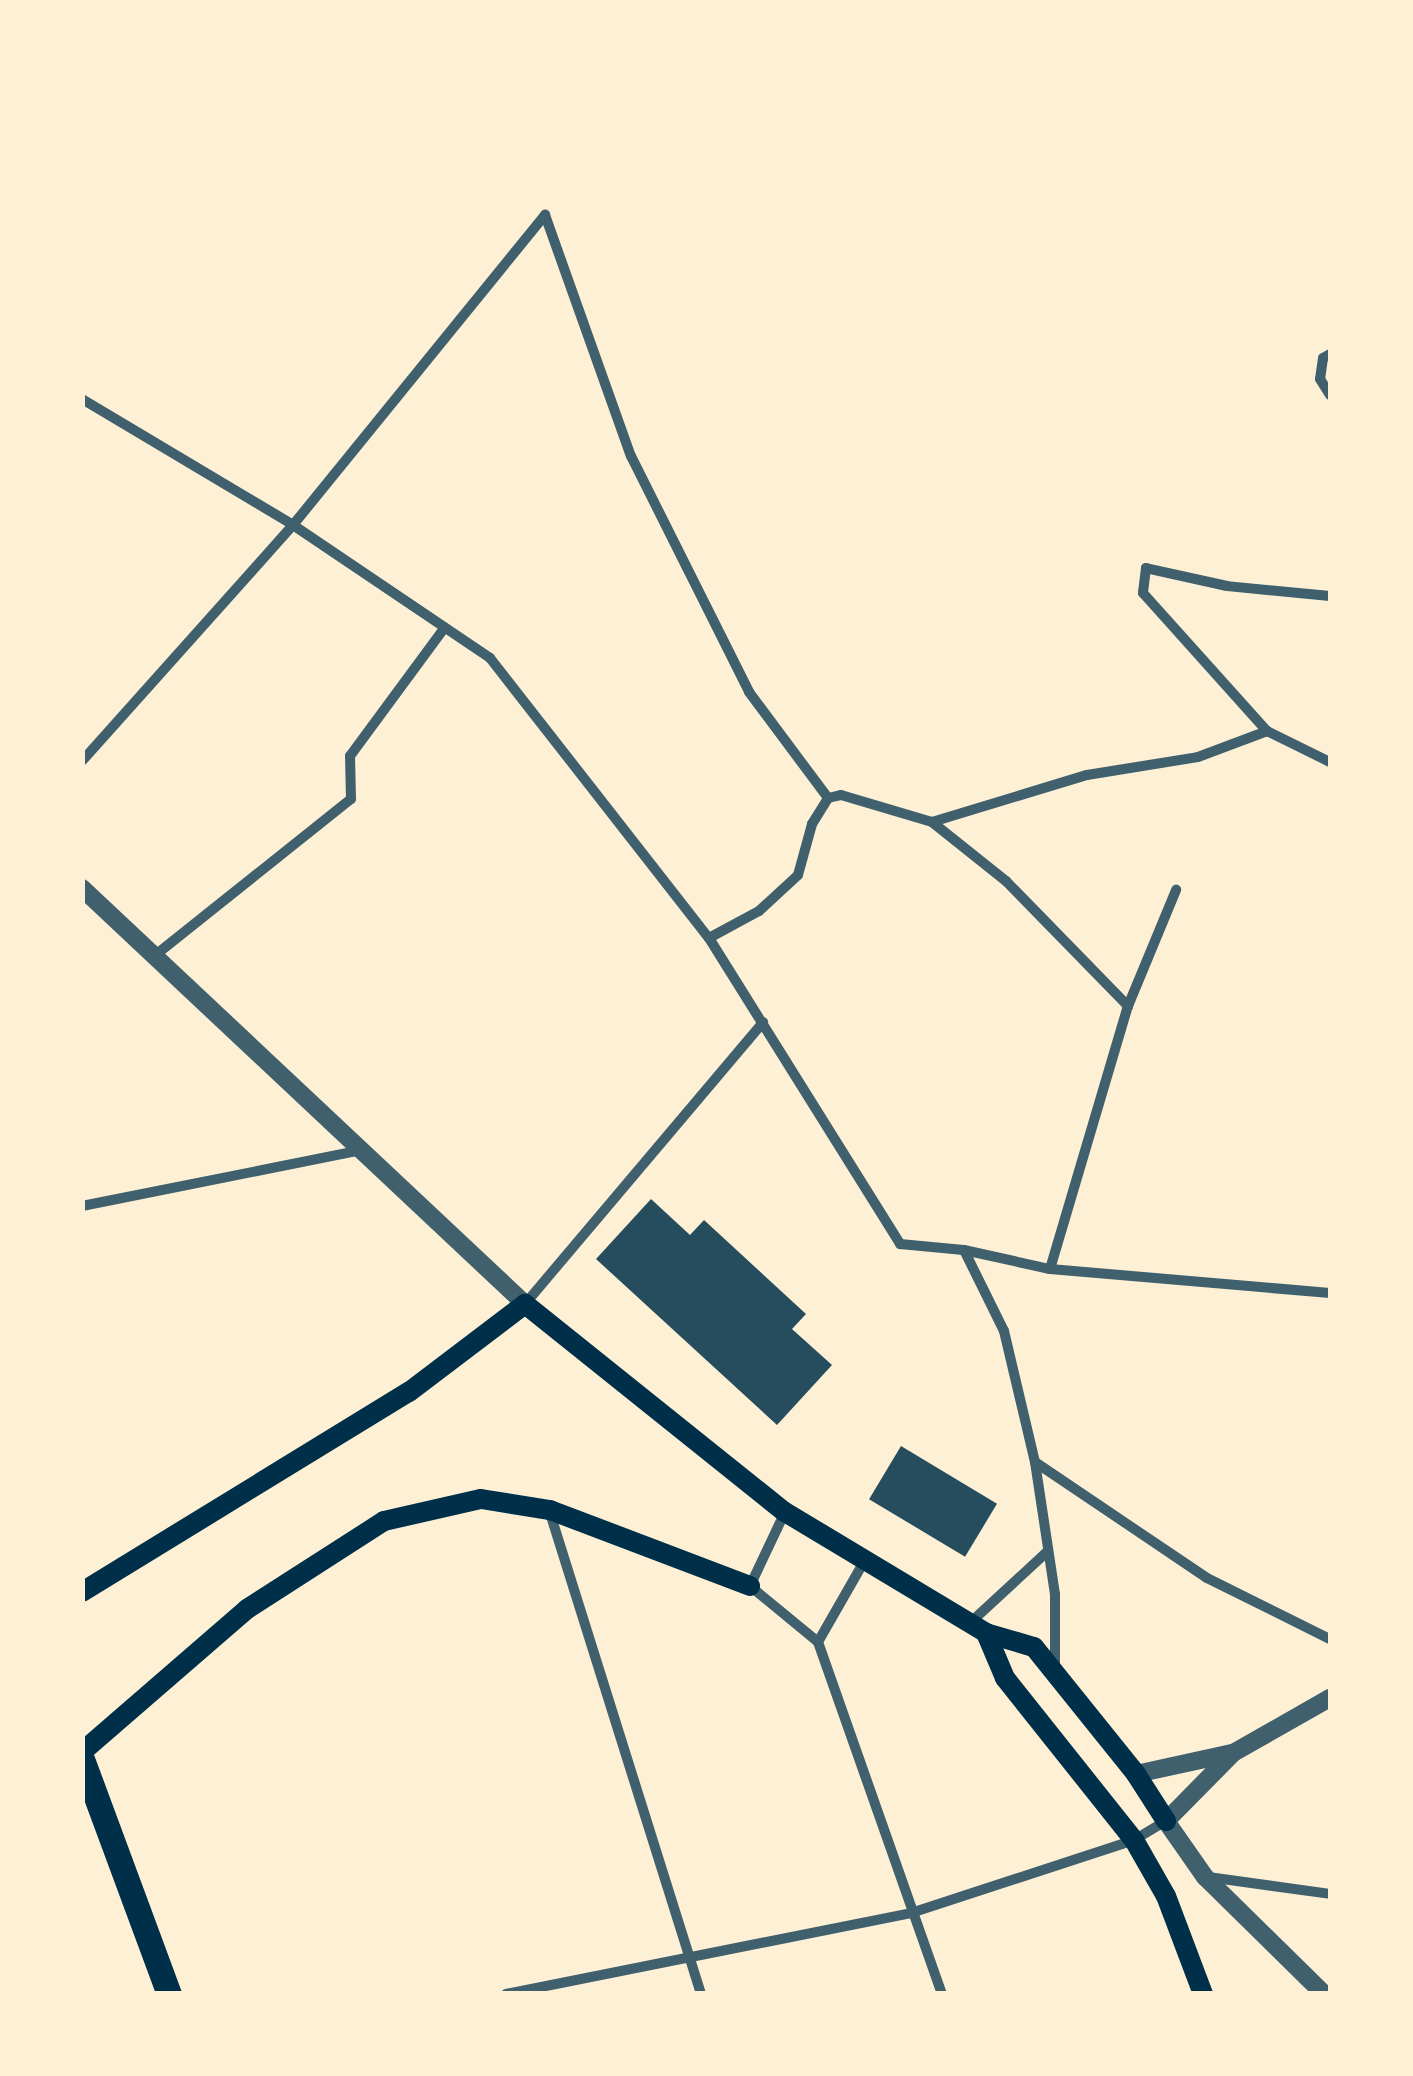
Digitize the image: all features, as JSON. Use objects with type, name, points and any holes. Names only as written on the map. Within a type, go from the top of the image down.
[{"type":"main road","points":[[82,1592],[409,1392],[525,1304],[785,1512],[978,1628],[1034,1647],[1136,1774],[1166,1822]]},
{"type":"main road","points":[[168,1994],[82,1755],[246,1609],[384,1522],[481,1499],[550,1510],[750,1586]]},
{"type":"main road","points":[[978,1628],[1005,1678],[1134,1840],[1166,1896],[1203,1994]]},
{"type":"street","points":[[82,761],[293,525],[545,215],[631,456],[750,692],[828,798]]},
{"type":"street","points":[[1330,354],[1323,358],[1320,379],[1330,395]]},
{"type":"street","points":[[82,399],[293,525],[443,630],[490,658],[709,938],[900,1244],[964,1250],[1050,1270],[1330,1292]]},
{"type":"street","points":[[1330,596],[1227,586],[1146,568],[1142,593],[1267,731],[1330,762]]},
{"type":"street","points":[[158,953],[351,799],[350,756],[443,630]]},
{"type":"street","points":[[932,822],[1087,775],[1198,757],[1267,731]]},
{"type":"street","points":[[709,938],[759,911],[798,875],[812,824],[828,798],[841,795],[932,822],[1006,881],[1128,1006]]},
{"type":"street","points":[[83,889],[158,953],[525,1304],[763,1022]]},
{"type":"street","points":[[1050,1270],[1128,1006],[1176,890]]},
{"type":"street","points":[[82,1206],[363,1150]]},
{"type":"street","points":[[964,1250],[1004,1331],[1035,1462],[1048,1551],[1055,1669]]},
{"type":"street","points":[[1035,1462],[1207,1578],[1330,1639]]},
{"type":"street","points":[[550,1510],[686,1957],[701,1994]]},
{"type":"street","points":[[785,1512],[750,1586],[818,1642],[942,1994]]},
{"type":"street","points":[[978,1628],[1048,1551]]},
{"type":"street","points":[[818,1642],[866,1560]]},
{"type":"street","points":[[506,1994],[911,1913],[1134,1840],[1166,1822],[1233,1753],[1330,1698]]},
{"type":"street","points":[[1136,1774],[1233,1753]]},
{"type":"street","points":[[1166,1822],[1205,1877],[1324,1994]]},
{"type":"street","points":[[1205,1877],[1330,1894]]},
{"type":"building","points":[[651,1199],[690,1235],[704,1220],[806,1314],[792,1329],[832,1365],[777,1425],[596,1259]]},
{"type":"building","points":[[901,1446],[997,1504],[965,1557],[869,1499]]}]
